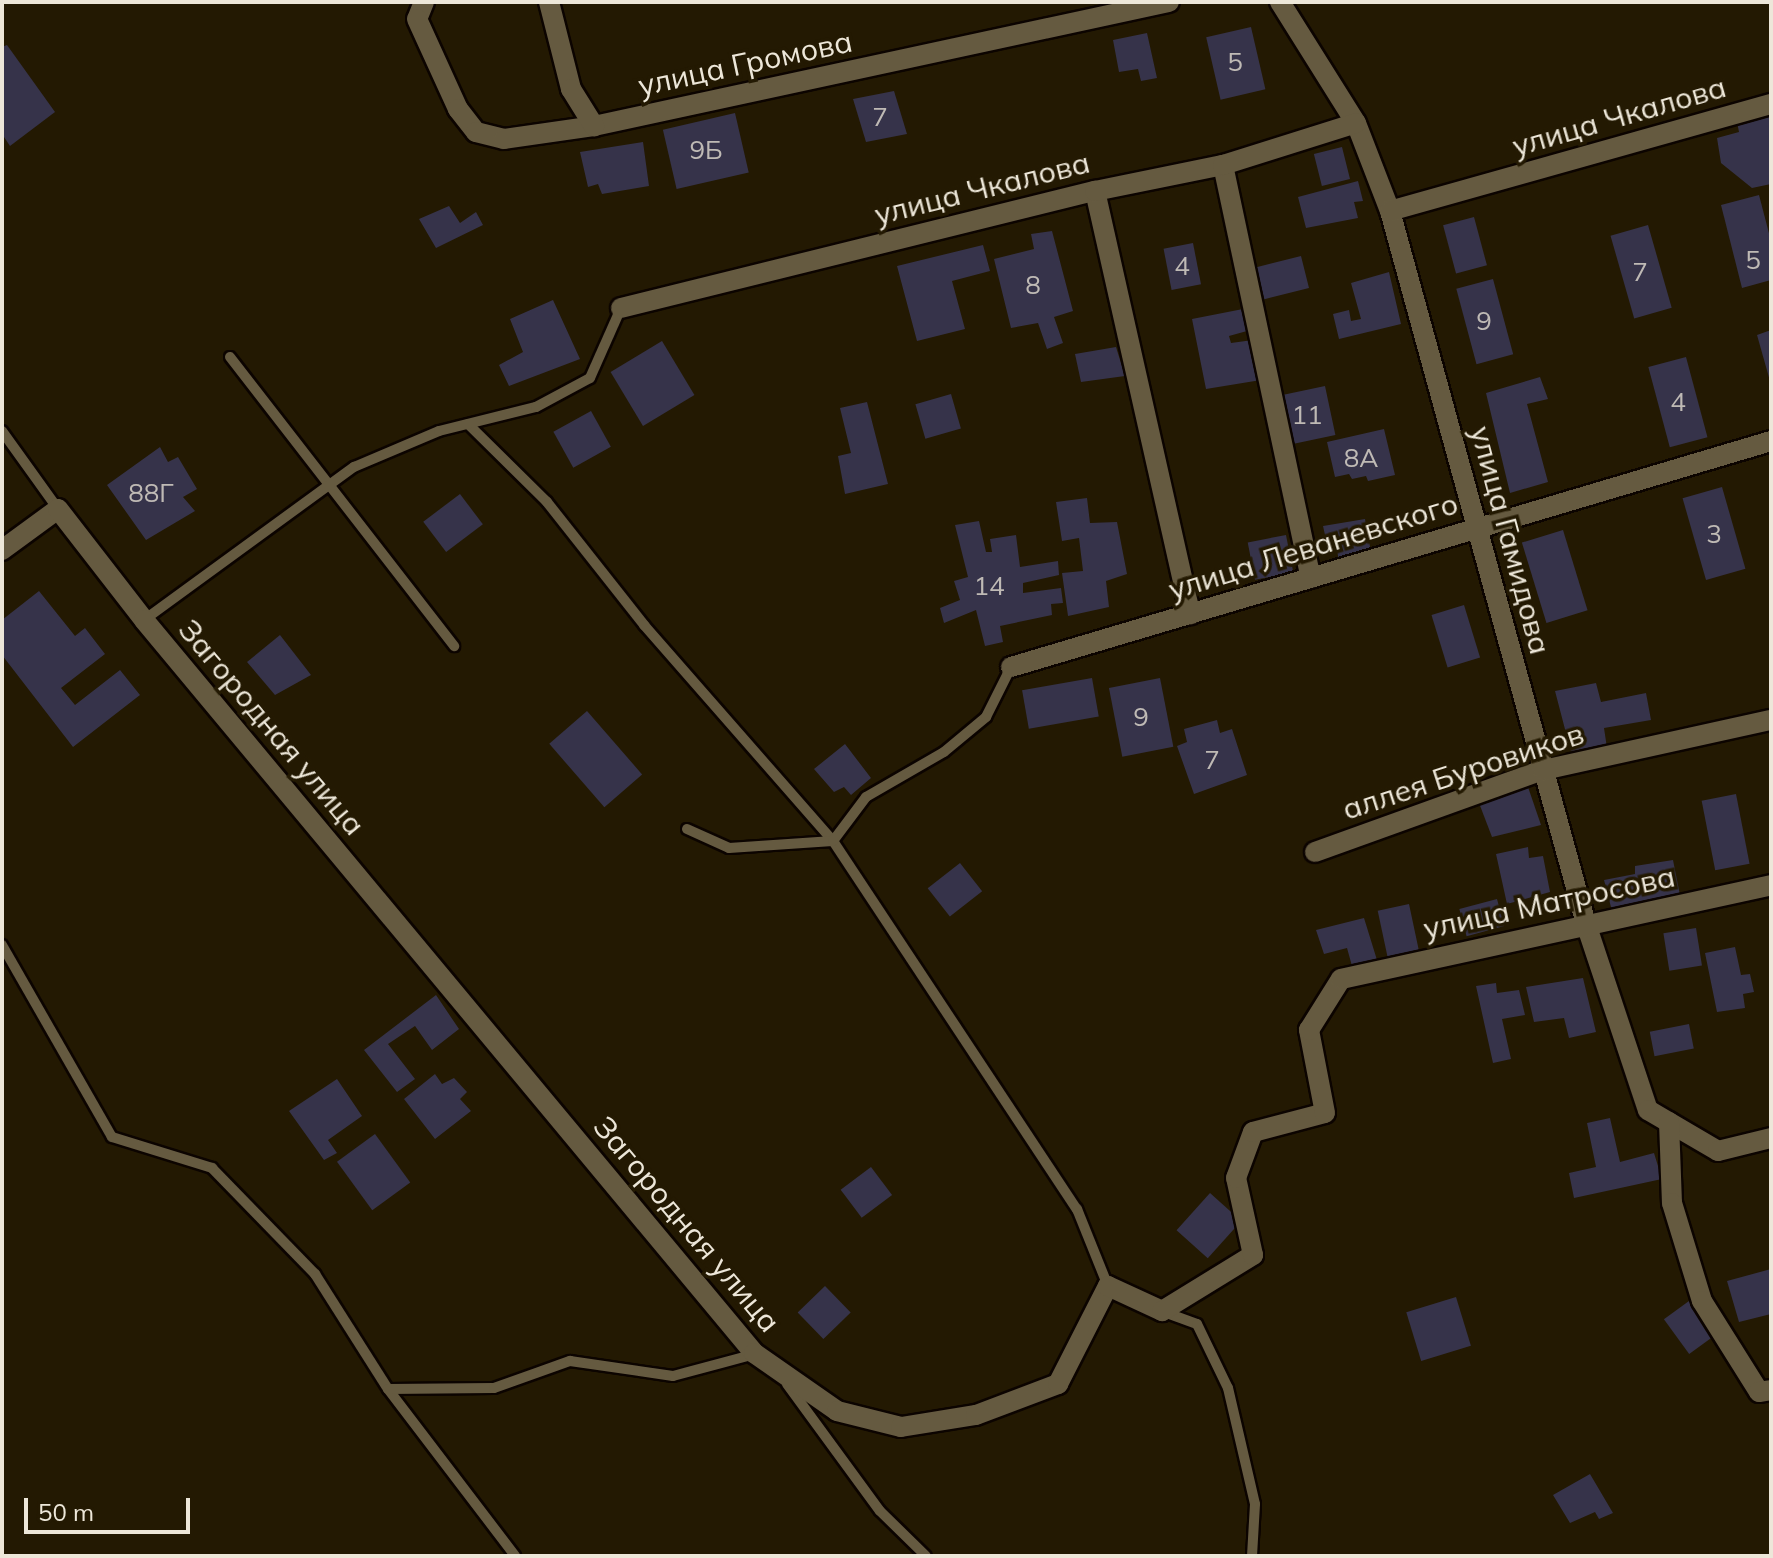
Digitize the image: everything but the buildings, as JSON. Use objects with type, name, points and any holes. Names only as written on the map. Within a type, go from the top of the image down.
[{"type":"street","name":"улица Громова","points":[[424,2],[417,19],[458,109],[476,132],[504,139],[594,126],[1169,2]]},
{"type":"street","points":[[549,2],[571,89],[594,126]]},
{"type":"street","name":"улица Гамидова","points":[[1280,2],[1356,123],[1390,211],[1586,924],[1648,1110],[1669,1122]]},
{"type":"street","name":"улица Чкалова","points":[[1390,211],[1771,104]]},
{"type":"street","name":"улица Чкалова","points":[[621,308],[1095,191],[1223,165],[1356,123]]},
{"type":"street","points":[[1223,165],[1311,578]]},
{"type":"street","points":[[1095,191],[1190,614]]},
{"type":"street","name":"улица Леваневского","points":[[1011,667],[1771,441]]},
{"type":"street","points":[[2,550],[58,509]]},
{"type":"street","name":"Загородная улица","points":[[58,509],[144,620],[754,1353],[837,1411],[901,1427],[976,1415],[1058,1384],[1108,1286]]},
{"type":"street","name":"аллея Буровиков","points":[[1315,852],[1543,770],[1771,720]]},
{"type":"street","name":"улица Матросова","points":[[1162,1311],[1253,1255],[1236,1178],[1253,1132],[1325,1113],[1309,1030],[1341,979],[1771,885]]},
{"type":"street","points":[[1669,1122],[1718,1151],[1771,1138]]},
{"type":"street","points":[[1669,1122],[1672,1203],[1702,1301],[1759,1392],[1771,1390]]},
{"type":"street","points":[[1108,1286],[1162,1311]]},
{"type":"lane","points":[[144,620],[331,482],[425,437],[536,407],[590,378],[621,308]]},
{"type":"lane","points":[[230,357],[331,482],[454,646]]},
{"type":"lane","points":[[468,424],[547,502],[644,625],[833,841],[1077,1209],[1108,1286]]},
{"type":"lane","points":[[2,431],[58,509]]},
{"type":"lane","points":[[687,829],[729,848],[833,841],[866,797],[944,752],[986,717],[1011,667]]},
{"type":"lane","points":[[2,945],[112,1137],[212,1168],[315,1274],[388,1389],[515,1556]]},
{"type":"lane","points":[[1162,1311],[1197,1324],[1228,1388],[1255,1504],[1252,1556]]},
{"type":"lane","points":[[388,1389],[494,1388],[570,1361],[673,1376],[754,1353],[787,1384],[880,1511],[926,1556]]}]
